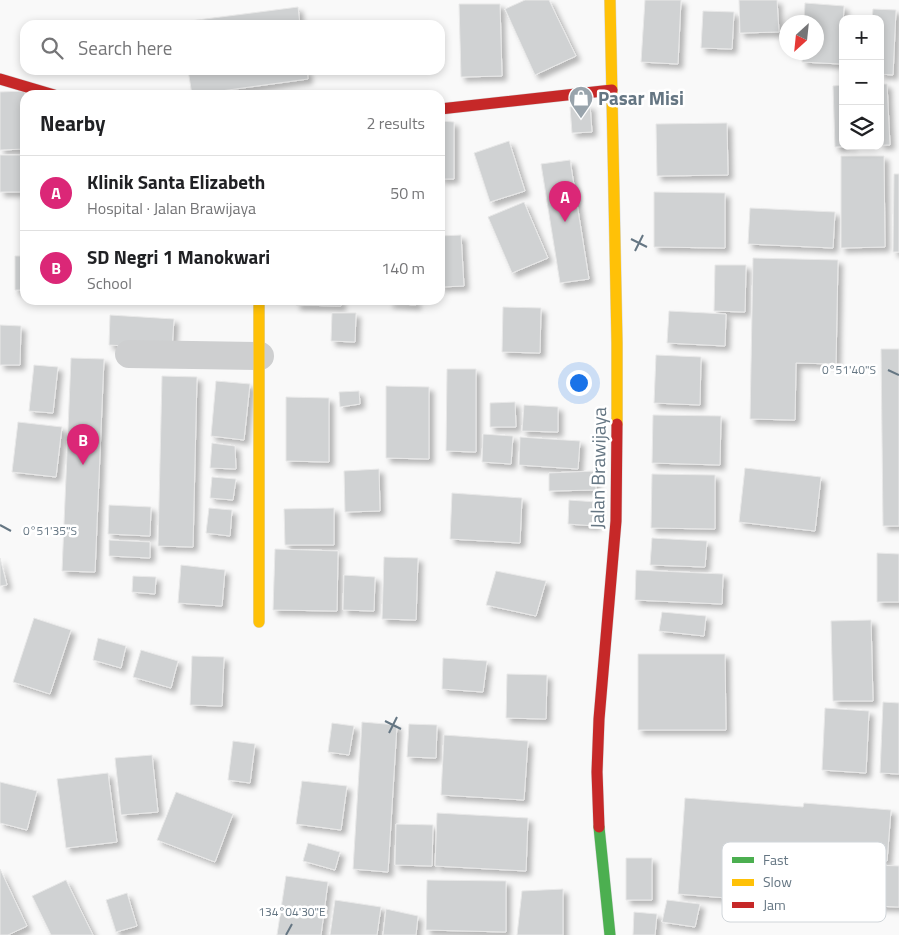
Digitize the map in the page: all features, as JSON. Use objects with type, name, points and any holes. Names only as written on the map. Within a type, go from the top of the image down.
[{"type":"street","name":"Jalan Brawijaya","points":[[610,0],[618,343],[616,521],[599,719],[597,772],[600,846],[610,935]]},
{"type":"street","points":[[0,79],[37,90]]},
{"type":"street","points":[[445,108],[612,90]]},
{"type":"street","points":[[259,305],[259,622]]},
{"type":"street","points":[[129,354],[260,356]]},
{"type":"building","points":[[525,0],[549,0],[576,56],[535,75],[505,9]]},
{"type":"building","points":[[645,0],[681,0],[678,64],[641,62]]},
{"type":"building","points":[[739,0],[777,0],[779,32],[740,33]]},
{"type":"building","points":[[805,3],[844,6],[844,15],[839,15],[839,64],[802,62],[802,60],[824,60],[824,15],[804,15]]},
{"type":"building","points":[[459,4],[500,4],[502,76],[461,77]]},
{"type":"building","points":[[298,7],[299,20],[197,20]]},
{"type":"building","points":[[873,9],[896,10],[893,75],[884,74],[884,15],[872,15]]},
{"type":"building","points":[[703,11],[734,12],[732,49],[701,48]]},
{"type":"building","points":[[189,75],[308,75],[308,79],[228,90],[191,90]]},
{"type":"building","points":[[884,84],[887,84],[890,145],[884,145]]},
{"type":"building","points":[[839,85],[839,147],[835,147],[833,86]]},
{"type":"building","points":[[20,91],[20,149],[0,150],[0,92]]},
{"type":"building","name":"Pasar Misi","points":[[590,105],[592,132],[572,133],[570,107]]},
{"type":"building","points":[[445,121],[454,122],[454,179],[445,179]]},
{"type":"building","points":[[727,123],[728,175],[657,176],[656,124]]},
{"type":"building","points":[[509,141],[525,191],[490,202],[474,153]]},
{"type":"building","points":[[0,155],[20,155],[20,192],[0,192]]},
{"type":"building","points":[[841,156],[884,156],[885,247],[841,248]]},
{"type":"building","points":[[570,160],[589,279],[560,283],[541,164]]},
{"type":"building","points":[[894,174],[899,174],[899,252],[893,252]]},
{"type":"building","points":[[654,192],[725,193],[725,248],[654,247]]},
{"type":"building","points":[[524,202],[548,258],[512,273],[488,217]]},
{"type":"building","points":[[750,208],[835,212],[833,248],[748,244]]},
{"type":"building","points":[[461,235],[464,286],[445,287],[445,236]]},
{"type":"building","points":[[15,256],[20,256],[20,290],[15,290]]},
{"type":"building","points":[[753,258],[838,260],[836,364],[796,363],[795,420],[750,419]]},
{"type":"building","points":[[715,265],[746,265],[745,312],[714,311]]},
{"type":"building","points":[[296,305],[341,305],[341,306]]},
{"type":"building","points":[[503,307],[541,308],[540,353],[502,352]]},
{"type":"building","points":[[669,311],[726,314],[725,346],[667,343]]},
{"type":"building","points":[[332,313],[356,313],[355,342],[331,341]]},
{"type":"building","points":[[110,315],[174,319],[172,349],[109,345]]},
{"type":"building","points":[[0,325],[21,326],[20,365],[0,365]]},
{"type":"building","points":[[881,349],[899,349],[899,526],[883,526]]},
{"type":"building","points":[[656,355],[701,357],[700,405],[654,403]]},
{"type":"building","points":[[71,358],[104,359],[95,572],[62,571]]},
{"type":"building","points":[[34,365],[58,367],[53,413],[29,411]]},
{"type":"building","points":[[447,369],[476,369],[476,452],[446,451]]},
{"type":"building","points":[[162,376],[197,377],[193,547],[158,546]]},
{"type":"building","points":[[216,381],[250,384],[244,440],[211,436]]},
{"type":"building","points":[[386,386],[429,387],[429,459],[386,458]]},
{"type":"building","points":[[359,391],[360,404],[340,407],[339,392]]},
{"type":"building","points":[[286,397],[329,398],[329,462],[286,461]]},
{"type":"building","points":[[515,402],[516,427],[490,427],[490,403]]},
{"type":"building","points":[[524,405],[558,407],[558,432],[522,431]]},
{"type":"building","points":[[653,415],[721,416],[720,465],[652,463]]},
{"type":"building","points":[[18,422],[62,427],[56,477],[12,472]]},
{"type":"building","points":[[483,434],[513,436],[511,464],[482,462]]},
{"type":"building","points":[[520,437],[580,441],[578,469],[519,465]]},
{"type":"building","points":[[212,443],[235,446],[236,469],[210,468]]},
{"type":"building","points":[[745,468],[821,477],[815,531],[739,522]]},
{"type":"building","points":[[379,469],[380,511],[345,512],[344,471]]},
{"type":"building","points":[[595,471],[596,490],[549,491],[549,473]]},
{"type":"building","points":[[652,474],[715,475],[715,529],[651,528]]},
{"type":"building","points":[[212,477],[236,479],[233,500],[210,498]]},
{"type":"building","points":[[452,493],[522,498],[520,543],[450,539]]},
{"type":"building","points":[[569,500],[597,502],[596,526],[568,524]]},
{"type":"building","points":[[109,505],[151,507],[150,536],[108,534]]},
{"type":"building","points":[[209,508],[232,510],[230,536],[206,533]]},
{"type":"building","points":[[334,508],[334,545],[285,545],[284,509]]},
{"type":"building","points":[[652,538],[707,541],[705,567],[650,565]]},
{"type":"building","points":[[109,540],[150,542],[150,558],[109,556]]},
{"type":"building","points":[[275,549],[338,551],[337,611],[273,610]]},
{"type":"building","points":[[877,553],[899,554],[899,602],[877,602]]},
{"type":"building","points":[[384,557],[418,558],[416,620],[382,619]]},
{"type":"building","points":[[0,558],[7,585],[0,586]]},
{"type":"building","points":[[181,565],[225,570],[222,606],[178,603]]},
{"type":"building","points":[[636,570],[723,574],[722,604],[635,600]]},
{"type":"building","points":[[496,571],[546,581],[536,616],[486,605]]},
{"type":"building","points":[[344,575],[375,577],[374,611],[343,610]]},
{"type":"building","points":[[133,576],[156,577],[155,594],[132,592]]},
{"type":"building","points":[[662,612],[706,616],[704,636],[659,631]]},
{"type":"building","points":[[34,618],[71,630],[50,694],[13,682]]},
{"type":"building","points":[[871,620],[873,701],[833,701],[831,621]]},
{"type":"building","points":[[98,638],[126,646],[121,668],[93,660]]},
{"type":"building","points":[[141,650],[178,661],[171,688],[133,677]]},
{"type":"building","points":[[638,654],[725,654],[726,730],[638,730]]},
{"type":"building","points":[[192,656],[224,657],[222,706],[190,705]]},
{"type":"building","points":[[443,658],[487,661],[483,692],[442,689]]},
{"type":"building","points":[[507,674],[547,675],[546,719],[506,718]]},
{"type":"building","points":[[883,702],[899,703],[899,774],[880,773]]},
{"type":"building","points":[[825,708],[869,711],[866,773],[822,770]]},
{"type":"building","points":[[362,722],[397,725],[388,872],[353,869]]},
{"type":"building","points":[[332,723],[354,726],[349,755],[328,752]]},
{"type":"building","points":[[409,724],[437,725],[436,758],[407,757]]},
{"type":"building","points":[[444,735],[528,741],[524,800],[441,795]]},
{"type":"building","points":[[233,741],[255,744],[250,783],[228,780]]},
{"type":"building","points":[[152,755],[158,812],[121,815],[115,758]]},
{"type":"building","points":[[108,773],[117,842],[66,848],[57,779]]},
{"type":"building","points":[[302,781],[347,786],[341,830],[296,824]]},
{"type":"building","points":[[0,782],[37,791],[27,830],[0,823]]},
{"type":"building","points":[[176,792],[233,814],[215,862],[157,840]]},
{"type":"building","points":[[685,798],[803,807],[804,803],[891,810],[887,861],[886,842],[722,842],[722,898],[678,894]]},
{"type":"building","points":[[437,813],[528,818],[526,871],[435,866]]},
{"type":"building","points":[[396,824],[433,825],[432,866],[395,865]]},
{"type":"building","points":[[308,843],[340,852],[335,870],[303,861]]},
{"type":"building","points":[[626,858],[652,858],[652,900],[626,900]]},
{"type":"building","points":[[886,865],[899,866],[899,907],[886,906]]},
{"type":"building","points":[[0,869],[27,926],[8,935],[0,935]]},
{"type":"building","points":[[286,876],[328,882],[321,935],[277,935]]},
{"type":"building","points":[[66,880],[93,935],[51,935],[32,896]]},
{"type":"building","points":[[427,880],[506,881],[506,932],[426,930]]},
{"type":"building","points":[[563,889],[563,935],[517,935],[522,891]]},
{"type":"building","points":[[127,893],[137,926],[116,932],[106,900]]},
{"type":"building","points":[[335,900],[381,907],[377,935],[330,935]]},
{"type":"building","points":[[667,900],[700,904],[695,927],[662,922]]},
{"type":"building","points":[[386,909],[418,916],[416,935],[383,935]]},
{"type":"building","points":[[634,912],[657,914],[655,935],[633,935]]},
{"type":"traffic: fast","points":[[599,827],[610,935]]},
{"type":"traffic: slow","points":[[610,0],[617,424]]},
{"type":"traffic: slow","points":[[259,305],[259,622]]},
{"type":"traffic: jam","points":[[0,79],[37,90]]},
{"type":"traffic: jam","points":[[445,108],[612,90]]},
{"type":"traffic: jam","points":[[599,827],[597,772],[599,719],[616,521],[617,424]]},
{"type":"place","name":"Pasar Misi","points":[[581,119]]},
{"type":"place","name":"Klinik Santa Elizabeth","points":[[565,222]]},
{"type":"place","name":"SD Negri 1 Manokwari","points":[[83,465]]}]
